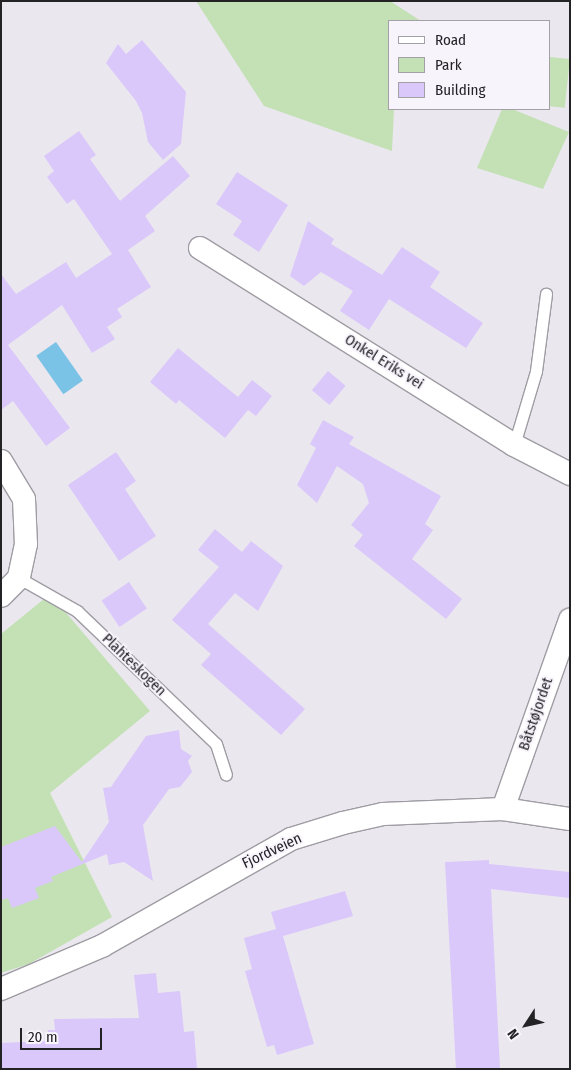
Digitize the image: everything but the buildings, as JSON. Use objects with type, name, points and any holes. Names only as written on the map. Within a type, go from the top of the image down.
[{"type":"street","name":"Onkel Eriks vei","points":[[200,248],[514,445],[570,474]]},
{"type":"street","points":[[1,461],[24,499],[26,544],[19,578],[1,596]]},
{"type":"street","name":"Båtstøjordet","points":[[503,809],[570,620]]},
{"type":"street","name":"Fjordveien","points":[[1,989],[102,946],[291,839],[383,814],[503,809],[570,819]]},
{"type":"lane","points":[[514,445],[536,371],[546,294]]},
{"type":"lane","name":"Plahteskogen","points":[[19,578],[52,594],[92,624],[216,744],[226,774]]},
{"type":"green space","points":[[196,1],[390,1],[419,20],[388,20],[388,110],[394,110],[392,151],[264,106]]},
{"type":"green space","points":[[551,57],[570,59],[565,108],[551,106]]},
{"type":"green space","points":[[502,110],[514,110],[569,132],[543,189],[477,168]]},
{"type":"green space","points":[[50,594],[150,711],[50,793],[112,917],[29,964],[1,973],[1,634]]},
{"type":"water","points":[[56,342],[83,381],[63,394],[36,356]]}]
